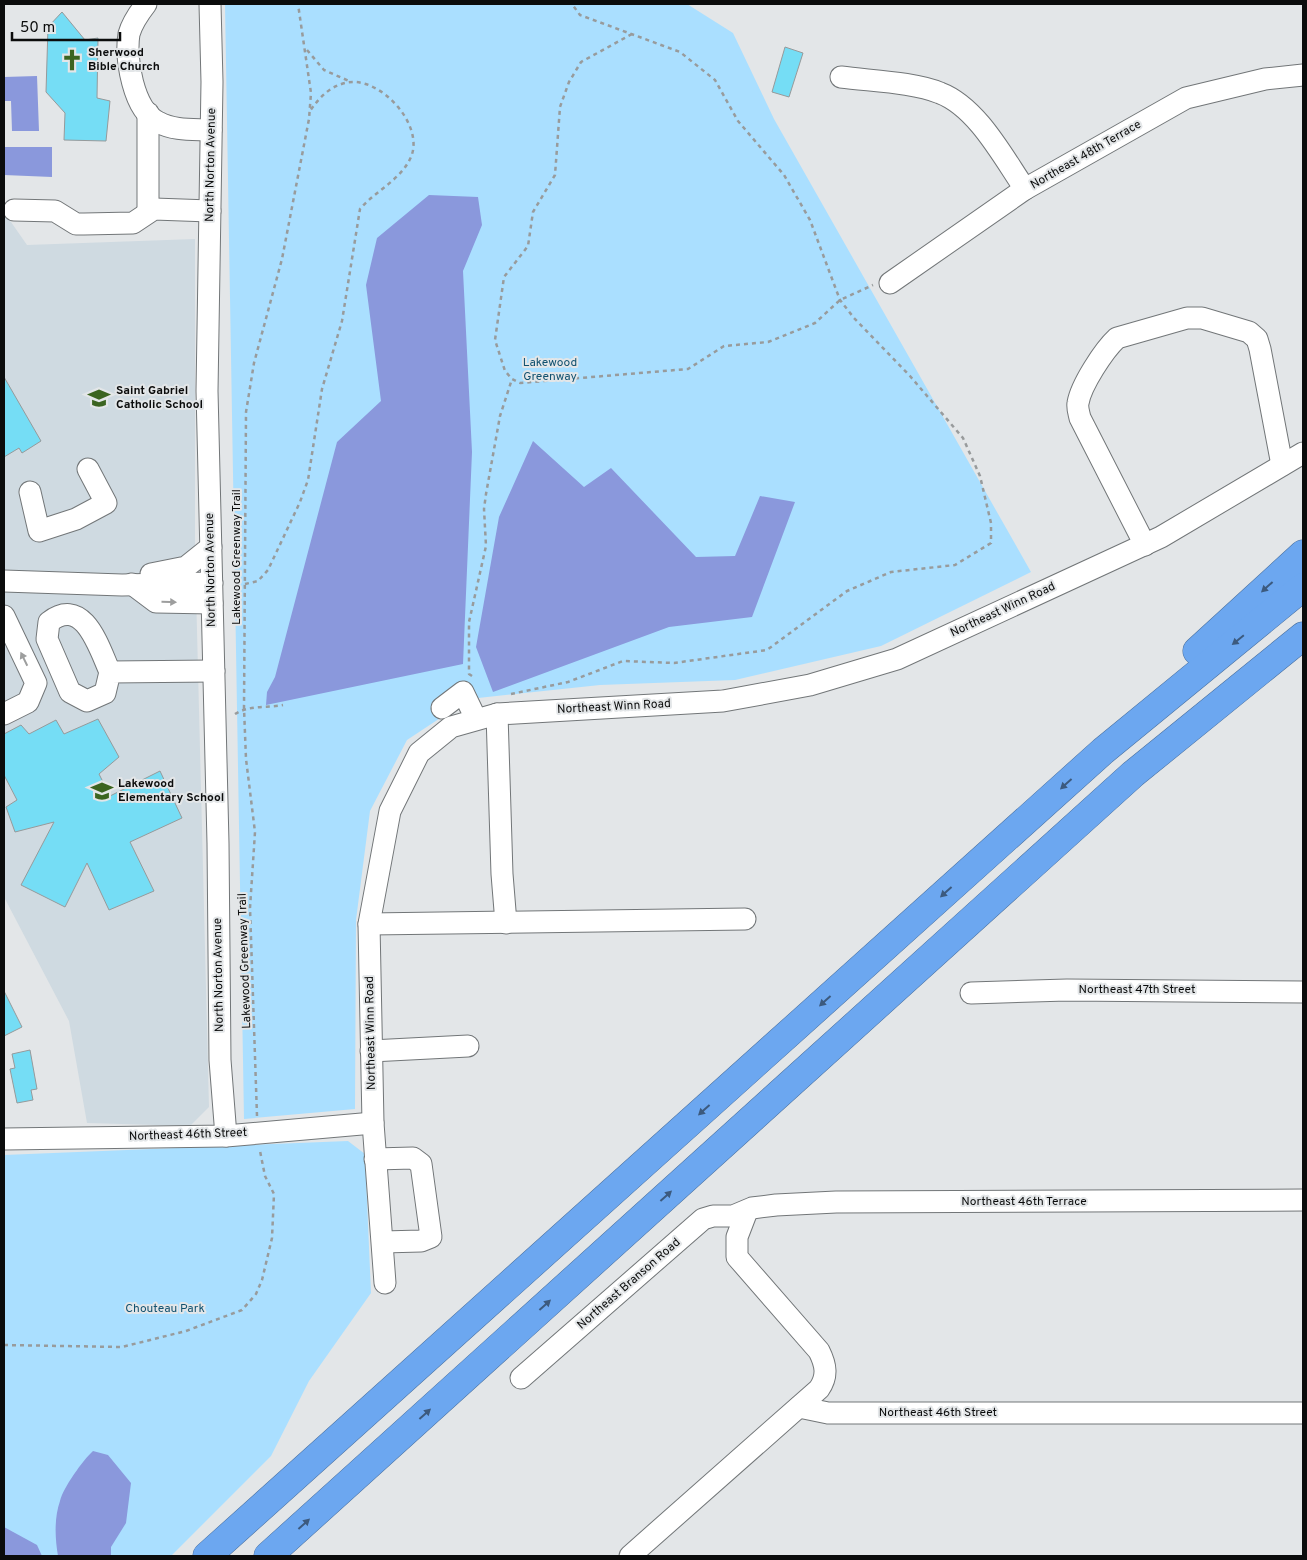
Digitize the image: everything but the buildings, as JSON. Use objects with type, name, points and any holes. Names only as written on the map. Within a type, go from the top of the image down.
[{"type":"highway","points":[[1103,751],[1141,702],[1303,554]]},
{"type":"highway","points":[[207,1556],[1103,751],[1303,587]]},
{"type":"highway","points":[[268,1556],[1133,774],[1303,636]]},
{"type":"street","points":[[146,4],[137,15],[129,34],[129,61],[133,89],[156,122],[178,128],[211,130]]},
{"type":"street","name":"North Norton Avenue","points":[[210,4],[211,130],[207,391],[214,672],[220,1060],[226,1136]]},
{"type":"street","name":"Northeast 48th Terrace","points":[[890,283],[1025,189],[1186,98],[1264,79],[1303,75]]},
{"type":"street","points":[[841,77],[929,89],[951,98],[974,117],[1025,189]]},
{"type":"street","points":[[148,113],[148,212]]},
{"type":"street","points":[[14,210],[55,211],[76,224],[132,223],[154,209],[210,211]]},
{"type":"street","points":[[1144,545],[1080,418],[1077,405],[1081,393],[1110,345],[1117,338],[1187,318],[1202,318],[1248,332],[1257,339],[1260,348],[1282,465]]},
{"type":"street","name":"Northeast Winn Road","points":[[385,1283],[373,1124],[369,924],[390,811],[419,753],[451,727],[476,719],[502,704],[724,701],[810,685],[897,659],[1144,545],[1303,453]]},
{"type":"street","points":[[30,492],[39,531],[76,518],[106,503],[88,469]]},
{"type":"street","points":[[132,584],[141,575],[186,567],[211,547]]},
{"type":"street","points":[[4,581],[132,584],[156,602],[212,593]]},
{"type":"street","points":[[4,616],[36,683],[28,702],[4,714]]},
{"type":"street","points":[[110,672],[214,672]]},
{"type":"street","points":[[442,708],[463,692],[476,719]]},
{"type":"street","points":[[502,704],[502,874],[506,923]]},
{"type":"street","points":[[369,924],[745,919]]},
{"type":"street","name":"Northeast 47th Street","points":[[971,994],[1067,990],[1303,992]]},
{"type":"street","points":[[371,1051],[468,1046]]},
{"type":"street","name":"Northeast 46th Street","points":[[4,1139],[226,1136],[373,1124]]},
{"type":"street","points":[[376,1160],[413,1158],[421,1164],[431,1236],[421,1241],[383,1242]]},
{"type":"street","name":"Northeast 46th Terrace","points":[[747,1212],[776,1205],[836,1202],[1303,1200]]},
{"type":"street","points":[[630,1556],[819,1389],[825,1380],[823,1360],[818,1351],[737,1257],[739,1227],[747,1212]]},
{"type":"street","name":"Northeast Branson Road","points":[[521,1378],[703,1219],[747,1212]]},
{"type":"street","name":"Northeast 46th Street","points":[[799,1407],[828,1413],[1303,1413]]},
{"type":"path","name":"Lakewood Greenway Trail","points":[[257,1116],[250,908],[255,832],[246,759],[244,708],[246,435],[249,391],[254,364],[282,259],[305,148],[310,112],[311,93],[298,4]]},
{"type":"path","points":[[502,704],[623,661],[674,663],[767,650],[846,591],[891,572],[956,564],[991,543],[992,523],[980,476],[963,438],[910,376],[854,318],[840,300],[810,220],[784,175],[738,121],[715,80],[680,52],[580,15],[572,4]]},
{"type":"path","points":[[632,34],[581,62],[569,82],[560,107],[555,175],[532,212],[528,246],[504,277],[495,340],[505,371],[512,380],[520,383],[688,370],[724,346],[768,342],[815,323],[840,300],[873,285],[890,283]]},
{"type":"path","points":[[245,584],[258,581],[268,570],[300,502],[308,480],[322,389],[342,321],[360,209],[370,196],[393,179],[411,156],[413,140],[410,126],[401,111],[388,97],[370,86],[352,82],[324,70],[306,49]]},
{"type":"path","points":[[310,112],[319,98],[335,86],[352,82]]},
{"type":"path","points":[[474,678],[469,674],[469,622],[486,546],[484,509],[486,494],[500,416],[512,380]]},
{"type":"path","points":[[235,714],[244,708],[264,709],[283,705]]},
{"type":"path","points":[[4,1345],[122,1347],[186,1331],[242,1310],[256,1294],[262,1280],[272,1238],[274,1194],[265,1176],[258,1142]]},
{"type":"shaded area","points":[[37,76],[39,131],[12,131],[11,101],[4,101],[4,77]]},
{"type":"shaded area","points":[[4,147],[52,147],[52,177],[4,175]]},
{"type":"shaded area","points":[[429,195],[478,197],[482,225],[463,271],[472,452],[463,664],[266,705],[267,692],[275,677],[337,442],[381,401],[366,285],[377,238]]},
{"type":"shaded area","name":"Lakewood Elementary School","points":[[4,212],[27,245],[195,239],[195,551],[209,1107],[190,1126],[87,1123],[69,1021],[4,897]]},
{"type":"shaded area","points":[[533,441],[584,487],[611,468],[696,557],[735,556],[760,496],[795,502],[752,617],[669,627],[493,692],[476,647],[499,517]]},
{"type":"shaded area","points":[[93,1451],[108,1455],[131,1483],[126,1523],[111,1547],[111,1556],[58,1556],[56,1528],[57,1514],[62,1495],[74,1474]]},
{"type":"shaded area","points":[[4,1527],[37,1545],[42,1556],[4,1556]]},
{"type":"green space","name":"Lakewood Greenway","points":[[225,4],[687,4],[733,33],[774,119],[1031,572],[881,646],[735,680],[600,685],[469,699],[407,740],[370,811],[356,920],[355,1109],[244,1119]]},
{"type":"green space","name":"Chouteau Park","points":[[348,1141],[365,1154],[371,1293],[309,1381],[271,1456],[171,1556],[4,1556],[4,1155]]},
{"type":"place","name":"Sherwood Bible Church","points":[[72,60]]},
{"type":"place","name":"Saint Gabriel Catholic School","points":[[99,398]]},
{"type":"place","name":"Lakewood Elementary School","points":[[102,791]]}]
